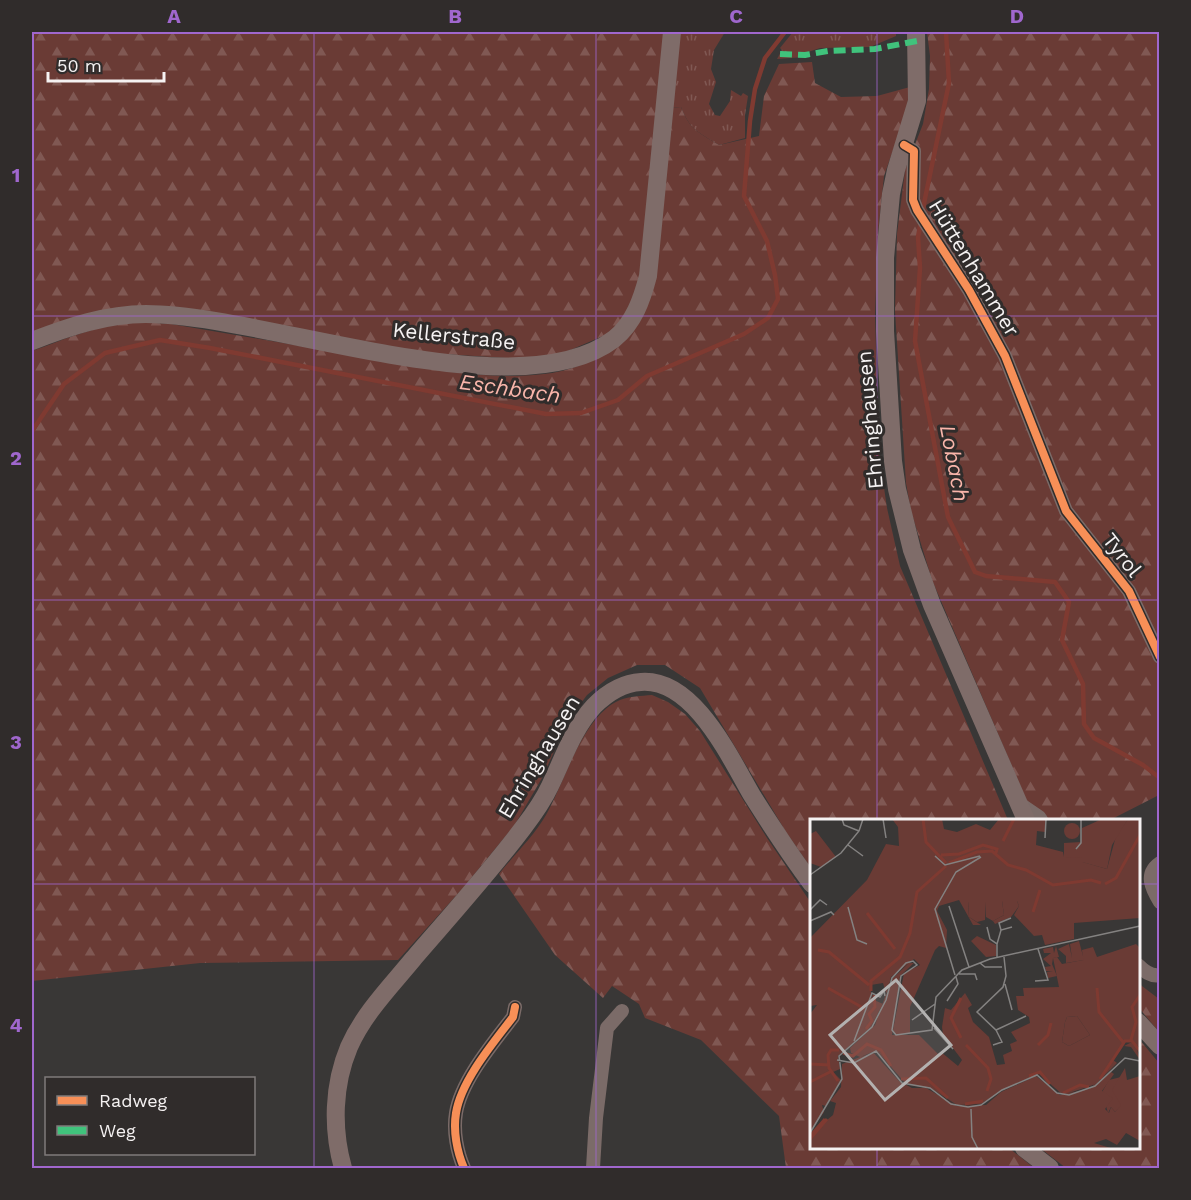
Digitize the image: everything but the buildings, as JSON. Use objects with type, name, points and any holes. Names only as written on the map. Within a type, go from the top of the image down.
[{"type":"main road","name":"Kellerstraße","points":[[38,339],[100,319],[146,314],[203,320],[420,359],[467,364],[535,366],[572,358],[596,349],[613,339],[630,321],[640,302],[648,276],[672,32]]},
{"type":"main road","name":"Ehringhausen","points":[[916,32],[917,101],[891,194],[885,258],[888,405],[897,489],[912,550],[932,605],[1023,812]]},
{"type":"main road","name":"Ehringhausen","points":[[343,1168],[336,1131],[337,1092],[342,1069],[356,1033],[389,988],[523,828],[545,796],[581,723],[609,693],[627,684],[648,681],[668,686],[691,701],[810,881]]},
{"type":"main road","points":[[1140,1024],[1160,1046]]},
{"type":"main road","points":[[1025,1149],[1050,1168]]},
{"type":"street","name":"Hüttenhammer","points":[[904,145],[914,151],[913,200],[969,290],[1005,356],[1066,511]]},
{"type":"street","name":"Tyrol","points":[[1066,511],[1129,591],[1160,657]]},
{"type":"street","points":[[1023,812],[1039,816],[1040,819]]},
{"type":"street","points":[[1160,863],[1156,865],[1150,876],[1151,888],[1160,902]]},
{"type":"street","points":[[1140,967],[1145,972],[1160,975]]},
{"type":"street","points":[[464,1168],[457,1144],[456,1113],[474,1072],[513,1017],[515,1007]]},
{"type":"street","points":[[593,1168],[596,1118],[607,1028],[622,1011]]},
{"type":"green space","points":[[32,32],[664,32],[643,269],[628,313],[610,333],[561,354],[524,359],[428,353],[200,312],[32,334]]},
{"type":"green space","points":[[679,32],[725,32],[714,50],[711,69],[716,82],[709,104],[715,115],[720,116],[730,101],[731,90],[741,96],[743,93],[748,96],[745,138],[719,145],[691,126],[681,107],[670,108]]},
{"type":"green space","points":[[793,32],[896,32],[896,36],[870,47],[820,48],[805,53],[805,57],[777,59],[782,50],[780,48]]},
{"type":"green space","points":[[927,32],[1159,32],[1159,795],[1112,819],[1035,819],[932,580],[911,511],[906,483],[895,311],[897,234],[905,170],[923,124],[929,89],[930,56]]},
{"type":"green space","points":[[812,62],[815,83],[841,97],[877,96],[910,87],[906,113],[884,176],[878,233],[875,315],[879,454],[887,508],[900,566],[1008,819],[810,819],[810,867],[786,832],[700,688],[665,665],[637,665],[608,678],[587,695],[569,719],[542,778],[514,826],[463,888],[398,960],[200,963],[32,981],[32,351],[98,328],[120,324],[152,323],[171,324],[461,373],[507,376],[552,373],[573,368],[603,354],[629,335],[670,108],[681,107],[691,126],[719,145],[759,136],[764,96],[779,64]]},
{"type":"green space","points":[[652,695],[668,702],[685,714],[700,731],[810,902],[810,1149],[1010,1149],[1034,1168],[786,1168],[779,1116],[701,1040],[645,1018],[639,1004],[612,986],[603,998],[555,955],[499,874],[530,838],[546,815],[576,751],[595,720],[607,708],[620,700]]},
{"type":"green space","points":[[1140,985],[1159,999],[1159,1032],[1140,1009]]},
{"type":"green space","points":[[1140,1040],[1159,1063],[1159,1168],[1066,1168],[1041,1149],[1140,1149]]},
{"type":"waterway","name":"Eschbach","points":[[32,431],[64,384],[105,353],[160,340],[546,414],[581,413],[618,400],[647,376],[744,334],[768,318],[778,299],[767,241],[744,196],[755,89],[765,58],[785,32]]},
{"type":"waterway","name":"Lobach","points":[[922,213],[949,83],[946,32]]},
{"type":"waterway","name":"Lobach","points":[[921,221],[918,237],[920,268],[915,341],[948,517],[975,572],[986,576],[1055,582],[1069,602],[1062,640],[1083,684],[1084,724],[1094,738],[1143,765],[1160,778]]},
{"type":"marked path","points":[[780,54],[805,55],[828,51],[875,49],[917,41]]},
{"type":"cycle path","points":[[904,145],[914,151],[913,200],[917,210],[969,290],[1005,356],[1066,511],[1129,591],[1160,657]]},
{"type":"cycle path","points":[[464,1168],[455,1134],[459,1101],[471,1075],[513,1017],[515,1007]]}]
